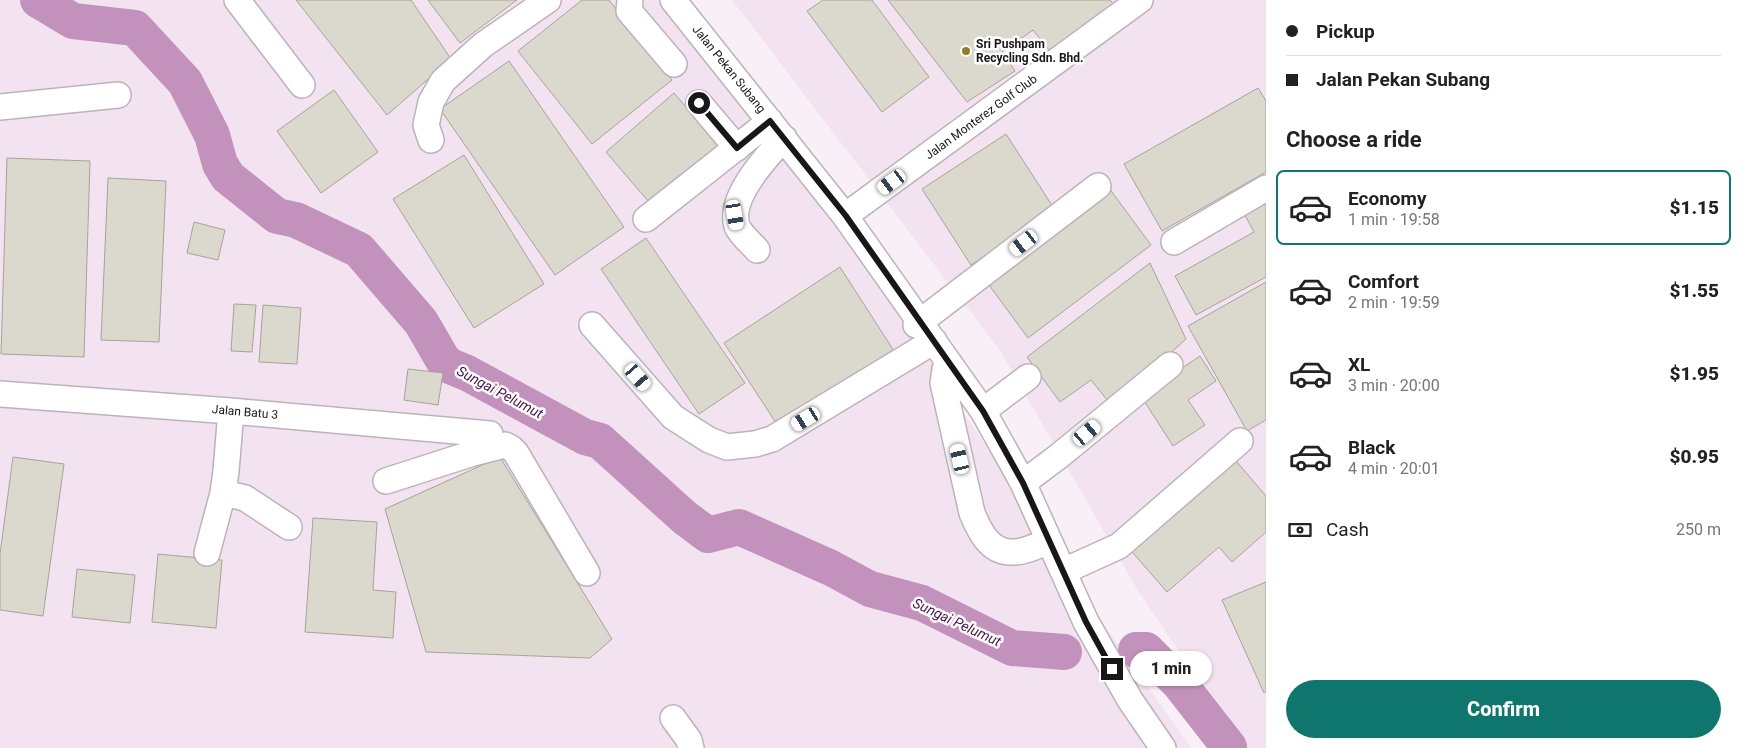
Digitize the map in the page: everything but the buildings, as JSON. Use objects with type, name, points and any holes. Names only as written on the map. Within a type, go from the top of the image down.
[{"type":"street","points":[[237,0],[302,85]]},
{"type":"street","points":[[431,140],[426,125],[431,102],[443,81],[482,45],[548,0]]},
{"type":"street","points":[[630,0],[629,10],[674,64]]},
{"type":"street","name":"Jalan Pekan Subang","points":[[673,0],[846,216],[923,330],[983,411],[1023,483],[1086,622],[1130,700],[1163,748]]},
{"type":"street","name":"Jalan Monterez Golf Club","points":[[846,216],[1140,0]]},
{"type":"street","points":[[0,106],[118,95]]},
{"type":"street","points":[[699,103],[737,148]]},
{"type":"street","points":[[646,220],[737,148],[777,130]]},
{"type":"street","points":[[757,250],[737,228],[735,215],[741,194],[765,158],[777,130]]},
{"type":"street","points":[[592,325],[673,417],[709,440],[728,447],[755,444],[772,439],[923,330],[1098,186]]},
{"type":"street","points":[[1174,242],[1266,188]]},
{"type":"street","points":[[950,364],[945,369],[943,383],[972,513],[979,531],[998,549],[1011,552],[1049,541]]},
{"type":"street","points":[[1023,483],[1059,456],[1170,364]]},
{"type":"street","points":[[983,411],[1028,376]]},
{"type":"street","name":"Jalan Batu 3","points":[[0,394],[230,411],[475,440]]},
{"type":"street","points":[[207,553],[223,493],[230,411]]},
{"type":"street","points":[[386,481],[475,440],[511,448],[587,573]]},
{"type":"street","points":[[1064,571],[1120,546],[1240,441]]},
{"type":"street","points":[[223,493],[245,498],[289,527]]},
{"type":"street","points":[[673,718],[689,740],[691,748]]},
{"type":"shaded area","points":[[0,0],[692,0],[1091,606],[1191,748],[0,748]]},
{"type":"shaded area","points":[[732,0],[1266,0],[1266,748],[1245,748],[1138,591],[1001,352]]},
{"type":"waterway","name":"Sungai Pelumut","points":[[38,0],[73,21],[135,28],[185,82],[212,135],[220,164],[228,177],[277,216],[296,220],[359,250],[421,322],[443,360],[450,366],[467,373],[585,437],[600,441],[684,517],[708,535],[739,527],[831,568],[870,589],[922,603],[1012,648],[1064,652]]},
{"type":"waterway","name":"Sungai Pelumut","points":[[1136,650],[1146,650],[1179,683],[1229,747]]},
{"type":"place","name":"Sri Pushpam Recycling Sdn. Bhd.","points":[[966,51]]},
{"type":"route","points":[[699,103],[737,148],[770,121],[846,216],[983,411],[1023,483],[1086,622],[1112,669]]}]
